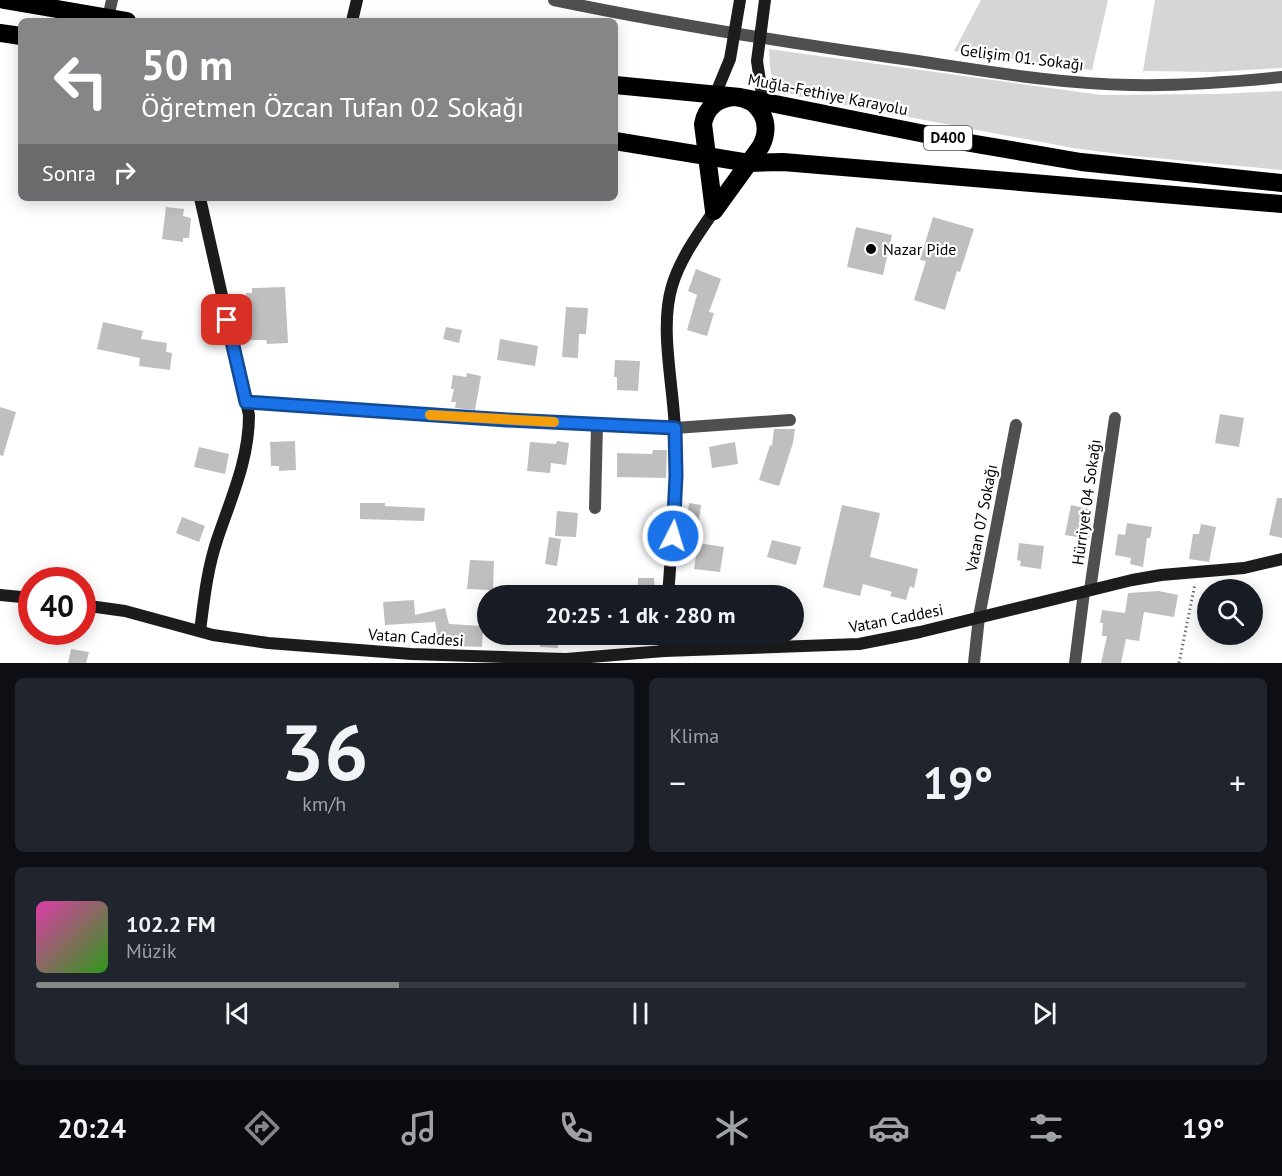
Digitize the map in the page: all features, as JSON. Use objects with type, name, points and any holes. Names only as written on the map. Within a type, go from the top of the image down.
[{"type":"highway","points":[[4,0],[110,9],[123,18]]},
{"type":"highway","points":[[0,33],[18,36]]},
{"type":"highway","name":"Muğla-Fethiye Karayolu","points":[[618,86],[712,102],[740,97],[764,111],[1081,162],[1282,183]]},
{"type":"highway","points":[[712,102],[703,124],[714,211]]},
{"type":"highway","points":[[714,211],[766,136],[764,111]]},
{"type":"highway","name":"D400","points":[[618,141],[705,148],[728,160],[753,157],[783,162],[1282,204]]},
{"type":"street","points":[[353,18],[357,0]]},
{"type":"street","name":"Gelişim 01. Sokağı","points":[[554,0],[649,20],[759,38],[1021,75],[1096,83],[1168,85],[1282,77]]},
{"type":"street","points":[[712,102],[730,59],[740,0]]},
{"type":"street","points":[[764,111],[757,61],[765,0]]},
{"type":"street","points":[[200,631],[207,574],[238,483],[247,446],[249,415],[201,201]]},
{"type":"street","points":[[669,585],[676,497],[675,428],[668,340],[668,306],[671,287],[681,264],[714,211]]},
{"type":"street","points":[[246,402],[495,420],[675,428],[790,420]]},
{"type":"street","name":"Hürriyet 04 Sokağı","points":[[1076,663],[1115,418]]},
{"type":"street","points":[[595,508],[597,424]]},
{"type":"street","name":"Vatan 07 Sokağı","points":[[974,663],[979,617],[1016,425]]},
{"type":"street","name":"Vatan Caddesi","points":[[96,607],[125,611],[200,631],[268,643],[411,658],[566,659],[664,651],[859,644],[884,640],[1132,580],[1161,575],[1244,568],[1282,559]]},
{"type":"street","points":[[0,595],[18,597]]},
{"type":"street","points":[[664,645],[664,651]]},
{"type":"path","points":[[1179,663],[1197,573]]},
{"type":"shaded area","points":[[981,0],[1108,0],[1092,70],[954,51]]},
{"type":"shaded area","points":[[1155,0],[1282,0],[1282,68],[1215,72],[1143,71]]},
{"type":"shaded area","points":[[769,49],[1101,95],[1282,91],[1282,170],[1073,148],[797,96],[781,89],[773,79]]},
{"type":"building","points":[[166,207],[184,209],[183,216],[191,218],[189,238],[183,238],[183,242],[162,239]]},
{"type":"building","points":[[933,217],[974,229],[960,272],[957,271],[945,310],[914,300],[926,261],[920,260]]},
{"type":"building","points":[[856,227],[892,235],[883,275],[847,267]]},
{"type":"building","points":[[696,269],[721,279],[709,312],[714,313],[707,336],[687,330],[697,295],[688,291]]},
{"type":"building","points":[[285,287],[288,343],[267,344],[266,340],[244,340],[246,293],[252,293],[252,288]]},
{"type":"building","points":[[566,307],[588,308],[586,334],[579,334],[578,358],[562,357]]},
{"type":"building","points":[[103,322],[143,331],[141,339],[167,343],[166,352],[172,353],[170,370],[139,366],[140,358],[97,349]]},
{"type":"building","points":[[446,327],[462,330],[459,343],[443,339]]},
{"type":"building","points":[[500,339],[538,346],[535,366],[497,360]]},
{"type":"building","points":[[615,360],[640,361],[638,391],[617,390],[617,377],[614,377]]},
{"type":"building","points":[[467,373],[481,376],[475,410],[455,408],[456,402],[451,402],[454,389],[451,389],[453,375],[466,377]]},
{"type":"building","points":[[0,407],[16,412],[3,456],[0,455]]},
{"type":"building","points":[[1220,414],[1244,418],[1239,447],[1215,443]]},
{"type":"building","points":[[774,429],[795,429],[793,443],[779,486],[759,480],[770,445],[772,446]]},
{"type":"building","points":[[295,441],[296,470],[279,471],[279,466],[271,466],[270,442]]},
{"type":"building","points":[[557,441],[569,443],[566,465],[551,463],[550,473],[527,471],[530,442],[556,444]]},
{"type":"building","points":[[735,442],[738,464],[712,468],[709,447]]},
{"type":"building","points":[[199,447],[229,454],[225,474],[194,467]]},
{"type":"building","points":[[653,450],[667,450],[666,478],[617,477],[617,453],[652,454]]},
{"type":"building","points":[[1277,498],[1282,498],[1282,538],[1269,535]]},
{"type":"building","points":[[360,503],[385,503],[385,506],[425,508],[424,521],[360,519]]},
{"type":"building","points":[[689,503],[701,505],[699,520],[687,519]]},
{"type":"building","points":[[842,505],[880,513],[870,557],[918,569],[914,588],[910,586],[906,600],[890,596],[892,592],[863,584],[860,596],[823,587]]},
{"type":"building","points":[[1071,505],[1093,510],[1089,539],[1065,535]]},
{"type":"building","points":[[557,511],[578,513],[576,537],[555,536]]},
{"type":"building","points":[[182,517],[205,526],[199,542],[176,533]]},
{"type":"building","points":[[1127,523],[1152,527],[1150,538],[1147,538],[1143,567],[1130,564],[1131,558],[1115,555],[1118,534],[1125,535]]},
{"type":"building","points":[[1201,524],[1216,527],[1209,562],[1189,559],[1193,534],[1199,534]]},
{"type":"building","points":[[549,537],[561,539],[557,566],[545,564]]},
{"type":"building","points":[[772,540],[801,547],[796,565],[767,557]]},
{"type":"building","points":[[698,543],[724,547],[720,572],[694,569]]},
{"type":"building","points":[[1019,543],[1044,546],[1041,569],[1020,566],[1021,561],[1017,560]]},
{"type":"building","points":[[470,560],[494,561],[493,585],[477,585],[477,589],[467,589]]},
{"type":"building","points":[[638,578],[654,578],[654,585],[638,585]]},
{"type":"building","points":[[1159,591],[1178,595],[1174,617],[1144,612],[1139,641],[1126,639],[1121,663],[1101,663],[1107,636],[1102,636],[1103,623],[1100,623],[1102,610],[1125,613],[1128,593]]},
{"type":"building","points":[[414,600],[415,615],[445,608],[449,624],[477,626],[477,645],[482,645],[482,647],[451,646],[451,643],[439,644],[435,622],[385,625],[383,602]]},
{"type":"building","points":[[540,645],[558,645],[558,648],[540,647]]},
{"type":"building","points":[[71,649],[89,652],[86,663],[68,663]]},
{"type":"slow traffic","points":[[430,415],[554,422]]},
{"type":"place","name":"Nazar Pide","points":[[871,249]]},
{"type":"route","points":[[227,320],[246,402],[507,420],[675,428],[676,497],[673,536]]}]
